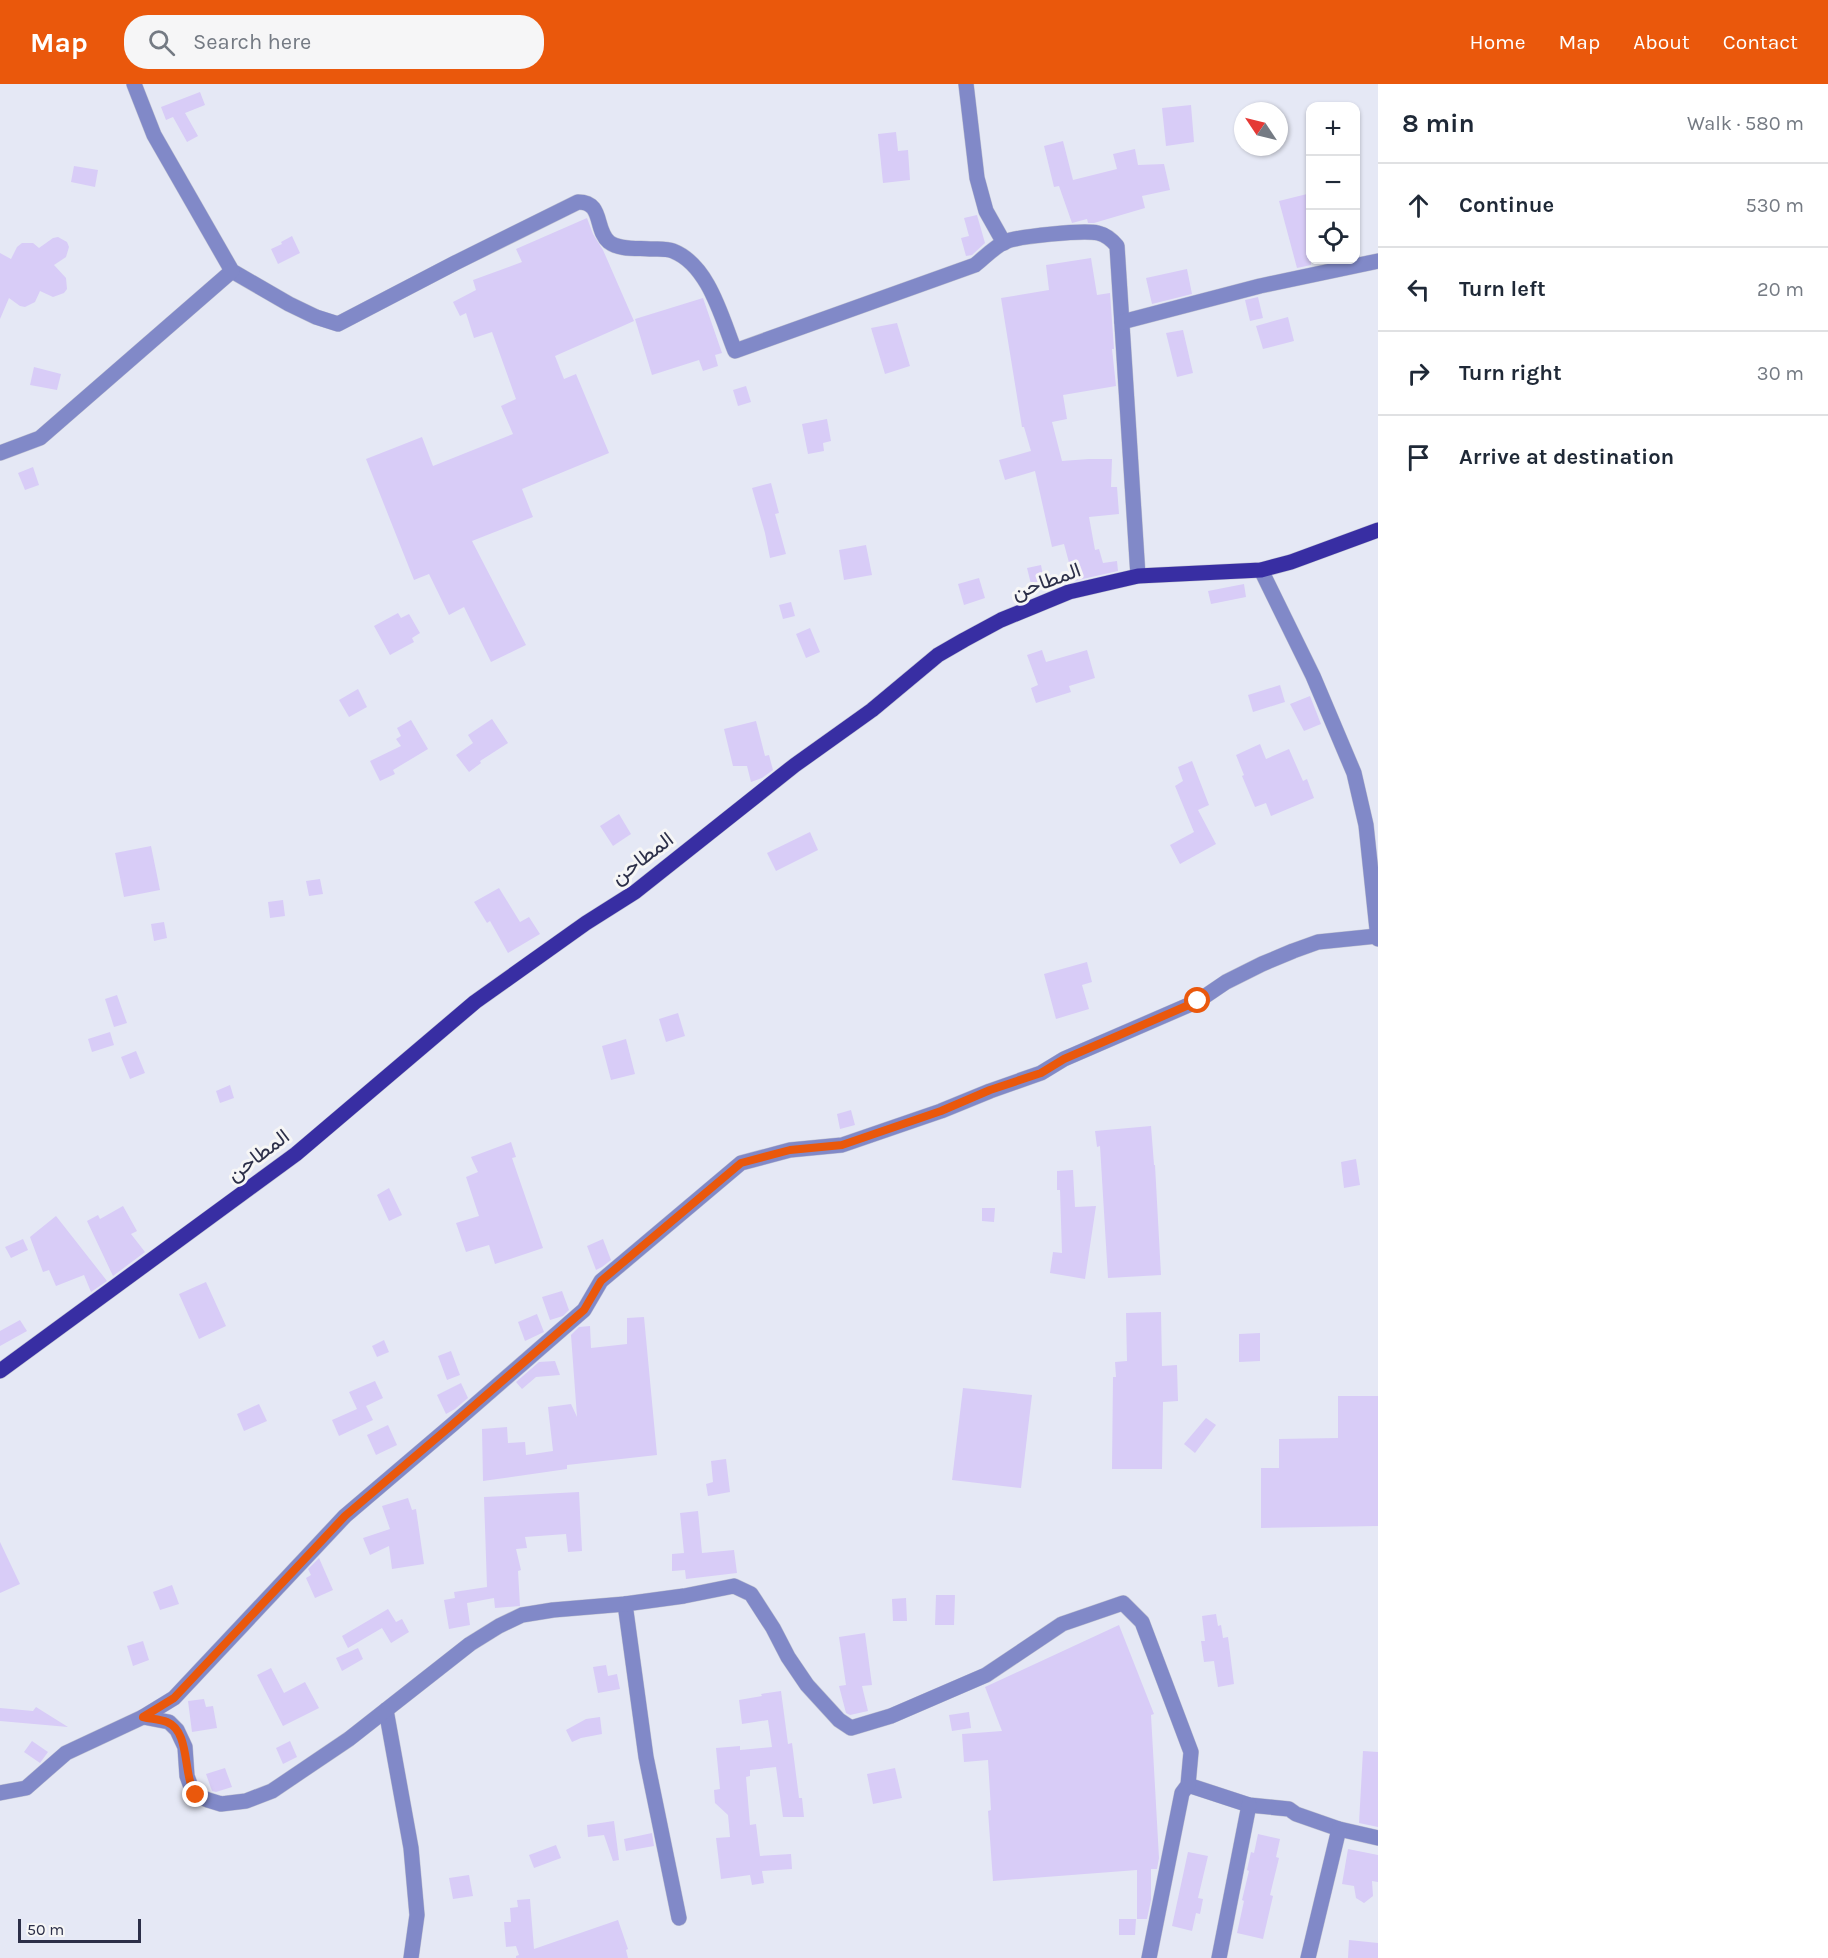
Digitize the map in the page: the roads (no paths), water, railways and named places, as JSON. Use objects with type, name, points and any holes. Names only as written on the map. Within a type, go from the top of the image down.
[{"type":"main road","name":"المطاحن","points":[[0,1371],[296,1154],[475,1002],[586,923],[634,892],[795,765],[872,710],[938,656],[1001,620],[1069,592],[1138,576],[1261,570],[1291,562],[1378,530]]},
{"type":"street","points":[[134,84],[154,135],[232,271],[298,308],[338,324],[578,202],[592,205],[602,232],[609,242],[618,246],[672,250],[686,258],[699,271],[712,294],[735,351],[975,265],[1004,243],[1023,238],[1078,233],[1099,233],[1109,237],[1117,246],[1138,576]]},
{"type":"street","points":[[966,84],[977,178],[986,211],[1004,243]]},
{"type":"street","points":[[1122,322],[1260,286],[1378,261]]},
{"type":"street","points":[[0,453],[40,438],[232,271]]},
{"type":"street","points":[[0,1793],[26,1788],[66,1753],[143,1717],[174,1698],[345,1516],[584,1310],[601,1281],[741,1163],[790,1150],[842,1145],[941,1111],[990,1090],[1041,1073],[1064,1059],[1198,1001],[1226,982],[1272,959],[1318,942],[1378,937],[1366,825],[1354,773],[1313,676],[1261,570]]},
{"type":"street","points":[[143,1717],[169,1722],[177,1730],[184,1747],[191,1787],[196,1795],[221,1804],[246,1801],[272,1791],[349,1738],[470,1644],[522,1615],[587,1605],[625,1604],[684,1596],[734,1586],[751,1594],[788,1657],[807,1684],[839,1720],[851,1728],[891,1716],[986,1676],[1062,1624],[1123,1603],[1142,1622],[1191,1752],[1188,1785],[1182,1793],[1149,1958]]},
{"type":"street","points":[[625,1604],[646,1757],[679,1918]]},
{"type":"street","points":[[386,1710],[411,1848],[417,1915],[411,1958]]},
{"type":"street","points":[[1188,1785],[1249,1805],[1289,1809],[1296,1814],[1339,1829],[1378,1838]]},
{"type":"street","points":[[1219,1958],[1249,1805]]},
{"type":"street","points":[[1308,1958],[1339,1829]]}]
